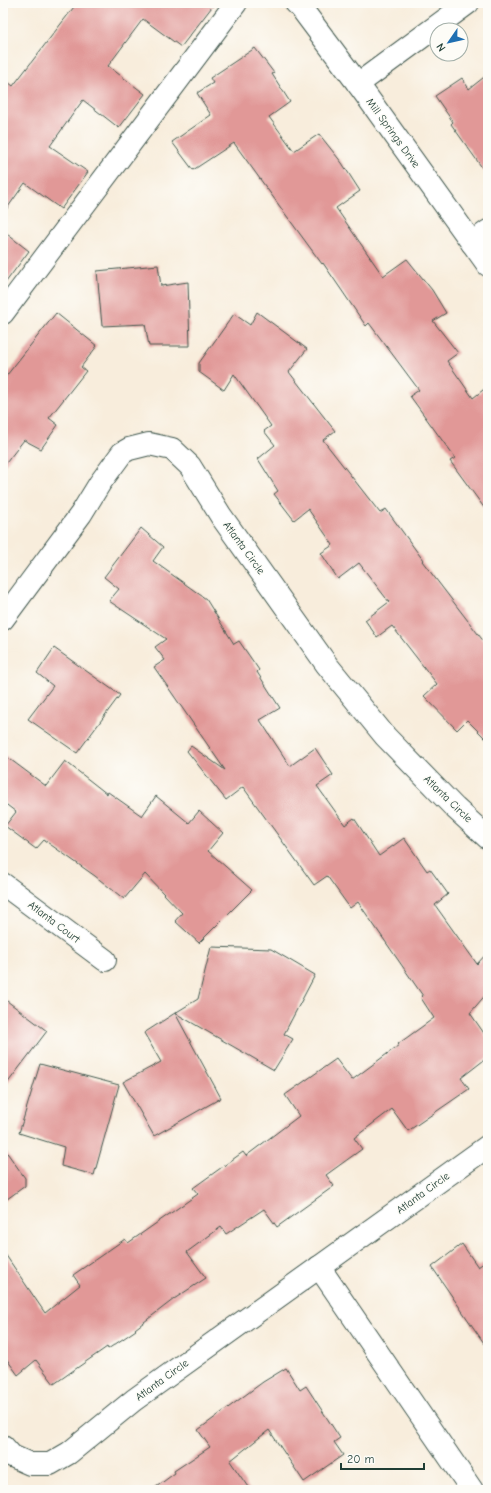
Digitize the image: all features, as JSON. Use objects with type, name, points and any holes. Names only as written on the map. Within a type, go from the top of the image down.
[{"type":"street","points":[[3,313],[236,3]]},
{"type":"street","name":"Mill Springs Drive","points":[[296,3],[358,84],[480,237],[488,265]]},
{"type":"street","points":[[358,84],[468,3]]},
{"type":"street","name":"Atlanta Circle","points":[[3,619],[81,514],[100,483],[122,453],[129,449],[150,444],[172,449],[190,466],[221,516],[337,677],[385,736],[456,808],[488,838]]},
{"type":"street","name":"Atlanta Court","points":[[3,884],[105,960]]},
{"type":"street","name":"Atlanta Circle","points":[[3,1446],[12,1456],[30,1464],[50,1464],[69,1453],[134,1400],[488,1146]]},
{"type":"street","points":[[319,1267],[472,1490]]},
{"type":"building","points":[[77,3],[215,3],[181,47],[143,19],[108,66],[145,94],[119,128],[83,100],[50,146],[88,172],[61,209],[25,183],[3,214],[3,78],[13,86]]},
{"type":"building","points":[[255,48],[274,73],[272,74],[290,102],[269,117],[294,151],[319,134],[342,163],[360,191],[336,208],[383,276],[407,259],[432,290],[446,313],[433,321],[458,353],[447,361],[473,398],[488,386],[488,513],[450,461],[455,458],[410,396],[419,390],[369,323],[366,326],[323,263],[322,264],[234,143],[193,170],[172,142],[211,115],[197,93],[213,83],[210,78]]},
{"type":"building","points":[[488,74],[488,176],[451,124],[453,122],[435,96],[462,78],[469,89]]},
{"type":"building","points":[[3,231],[29,251],[3,286]]},
{"type":"building","points":[[158,265],[161,286],[188,282],[190,346],[149,346],[145,324],[102,326],[97,271]]},
{"type":"building","points":[[257,312],[307,349],[289,372],[335,431],[323,440],[380,513],[386,509],[423,560],[422,561],[488,647],[488,741],[467,720],[457,730],[424,696],[437,684],[392,626],[377,637],[365,620],[389,602],[359,563],[338,579],[321,553],[333,545],[308,509],[294,520],[274,494],[278,491],[258,459],[275,445],[264,431],[271,426],[234,374],[224,390],[199,372],[199,363],[234,314],[250,325]]},
{"type":"building","points":[[56,313],[97,346],[81,367],[86,371],[49,418],[58,425],[41,449],[24,440],[3,467],[3,380]]},
{"type":"building","points":[[141,528],[163,547],[153,561],[206,599],[234,644],[239,641],[259,670],[257,672],[280,708],[260,720],[290,766],[315,748],[333,775],[317,786],[345,825],[354,818],[379,856],[404,838],[427,871],[430,869],[448,894],[435,905],[477,964],[488,952],[488,992],[470,1013],[488,1039],[488,1057],[461,1078],[469,1089],[408,1131],[392,1109],[354,1138],[362,1149],[326,1175],[334,1186],[277,1227],[264,1209],[226,1234],[221,1227],[187,1252],[206,1278],[174,1299],[135,1329],[136,1330],[108,1349],[107,1347],[54,1384],[36,1360],[18,1375],[3,1354],[3,1251],[45,1313],[80,1285],[73,1275],[125,1239],[128,1243],[198,1194],[193,1188],[243,1152],[246,1156],[299,1116],[285,1095],[336,1059],[352,1080],[434,1018],[421,998],[423,996],[358,902],[350,908],[327,876],[314,885],[243,787],[226,800],[187,751],[191,746],[225,770],[154,667],[165,660],[155,647],[166,639],[109,601],[119,589],[104,577]]},
{"type":"building","points":[[54,648],[120,695],[77,753],[28,719],[53,686],[37,673]]},
{"type":"building","points":[[3,754],[46,786],[65,761],[107,794],[108,792],[142,816],[156,796],[189,823],[199,811],[223,833],[208,851],[252,890],[199,943],[175,921],[182,913],[145,874],[124,899],[95,876],[44,840],[36,849],[5,826],[16,812],[3,802]]},
{"type":"building","points":[[211,947],[271,949],[315,975],[284,1034],[293,1039],[274,1070],[175,1013],[198,999]]},
{"type":"building","points":[[3,998],[47,1031],[3,1089]]},
{"type":"building","points":[[175,1013],[221,1098],[154,1136],[123,1082],[161,1062],[144,1033]]},
{"type":"building","points":[[40,1064],[119,1085],[94,1175],[61,1166],[64,1147],[19,1133]]},
{"type":"building","points":[[3,1147],[25,1178],[25,1186],[3,1202]]},
{"type":"building","points":[[462,1244],[478,1267],[488,1260],[488,1349],[432,1267]]},
{"type":"building","points":[[286,1368],[300,1390],[306,1386],[340,1438],[334,1442],[343,1455],[304,1482],[269,1430],[230,1461],[250,1490],[152,1490],[175,1473],[174,1471],[210,1447],[198,1430],[263,1382]]}]
